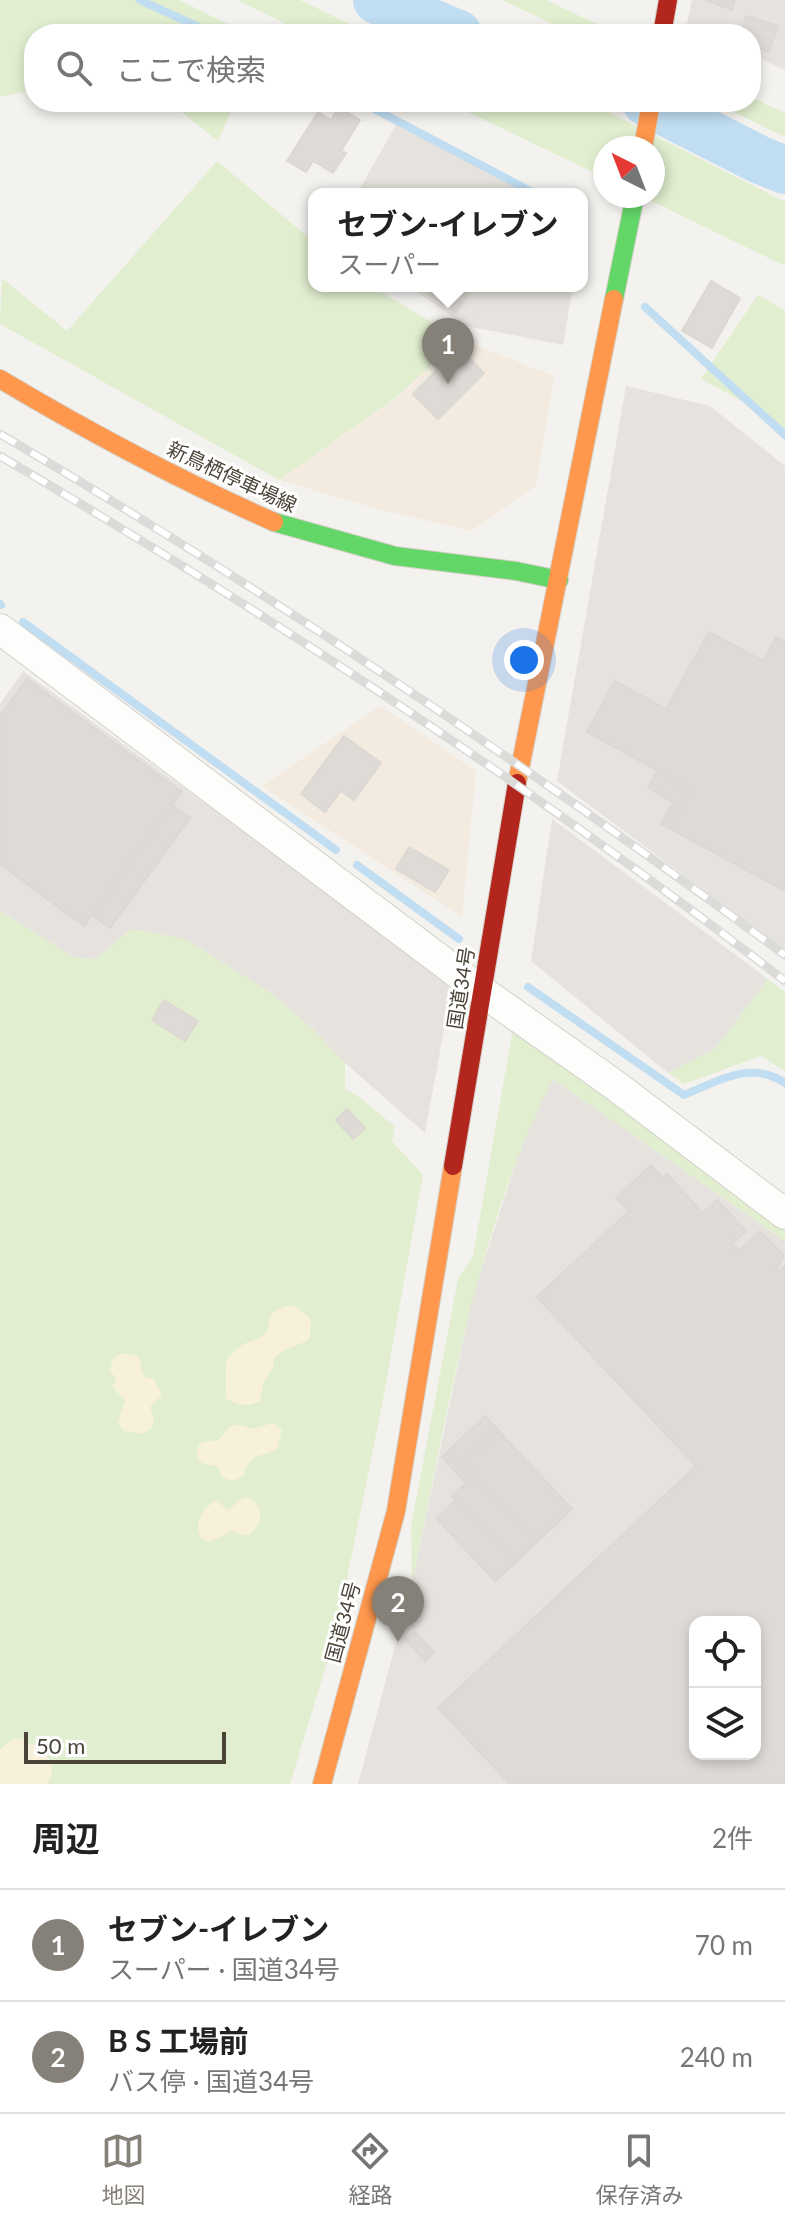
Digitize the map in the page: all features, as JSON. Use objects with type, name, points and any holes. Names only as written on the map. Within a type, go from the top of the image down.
[{"type":"main road","points":[[664,24],[668,0]]},
{"type":"main road","points":[[645,136],[649,112]]},
{"type":"main road","name":"国道34号","points":[[322,1784],[396,1511],[522,752],[633,208]]},
{"type":"main road","name":"新鳥栖停車場線","points":[[0,379],[88,431],[172,475],[287,528],[395,556],[516,571],[559,580]]},
{"type":"street","points":[[0,629],[483,992],[612,1083],[785,1214]]},
{"type":"shaded area","points":[[692,0],[785,0],[785,70],[761,59],[761,24],[687,24]]},
{"type":"shaded area","points":[[397,123],[516,188],[360,188]]},
{"type":"shaded area","points":[[417,292],[572,292],[563,345],[467,326]]},
{"type":"shaded area","points":[[460,339],[554,376],[536,486],[471,531],[374,508],[279,480],[397,398]]},
{"type":"shaded area","points":[[626,386],[710,406],[785,466],[785,951],[557,781]]},
{"type":"shaded area","points":[[23,671],[439,974],[451,991],[425,1133],[271,993],[185,939],[132,929],[95,959],[75,958],[0,911],[0,704]]},
{"type":"shaded area","points":[[380,706],[476,771],[462,917],[262,786]]},
{"type":"shaded area","points":[[552,819],[768,979],[715,1049],[668,1073],[531,961]]},
{"type":"shaded area","points":[[553,1079],[785,1241],[785,1784],[358,1784],[412,1583],[472,1298],[526,1132]]},
{"type":"green space","points":[[0,0],[179,0],[228,24],[24,24],[24,92],[0,97]]},
{"type":"green space","points":[[237,0],[300,0],[349,24],[286,24]]},
{"type":"green space","points":[[502,0],[546,0],[597,24],[552,24]]},
{"type":"green space","points":[[761,102],[785,113],[785,137],[734,112],[761,112]]},
{"type":"green space","points":[[182,112],[231,112],[218,141]]},
{"type":"green space","points":[[468,112],[609,112],[656,136],[593,136],[593,172]]},
{"type":"green space","points":[[665,141],[785,202],[785,266],[665,208]]},
{"type":"green space","points":[[217,161],[308,237],[308,292],[381,292],[460,339],[397,397],[279,480],[0,324],[2,278],[67,331]]},
{"type":"green space","points":[[758,295],[785,310],[785,439],[749,405],[701,379]]},
{"type":"green space","points":[[0,911],[75,958],[95,959],[132,929],[185,939],[271,993],[312,1028],[345,1063],[345,1089],[395,1127],[392,1141],[423,1175],[382,1405],[336,1633],[290,1784],[0,1784]]},
{"type":"green space","points":[[768,979],[785,992],[785,1071],[761,1056],[684,1084],[668,1073],[715,1049]]},
{"type":"green space","points":[[514,1023],[785,1224],[785,1241],[553,1079],[526,1138],[483,1262],[466,1326],[412,1583],[411,1526],[458,1279],[473,1256]]},
{"type":"sand","points":[[287,1306],[296,1307],[311,1319],[310,1339],[275,1357],[273,1368],[264,1381],[260,1401],[243,1405],[226,1398],[226,1361],[240,1347],[262,1336],[274,1312]]},
{"type":"sand","points":[[124,1353],[137,1356],[143,1374],[154,1379],[162,1395],[150,1407],[154,1419],[152,1428],[142,1434],[124,1431],[118,1423],[125,1400],[112,1387],[116,1379],[110,1370],[113,1358]]},
{"type":"sand","points":[[273,1423],[282,1430],[277,1450],[255,1457],[245,1468],[245,1474],[237,1479],[222,1477],[218,1467],[202,1463],[197,1456],[198,1446],[218,1440],[236,1424],[252,1429]]},
{"type":"sand","points":[[248,1497],[260,1511],[259,1523],[251,1533],[245,1536],[232,1531],[210,1542],[202,1539],[198,1523],[206,1508],[216,1501],[229,1510]]},
{"type":"sand","points":[[19,1738],[44,1750],[51,1762],[52,1773],[47,1784],[0,1784],[0,1750],[11,1740]]},
{"type":"building","points":[[706,0],[735,0],[732,10]]},
{"type":"building","points":[[746,16],[778,26],[769,52],[761,49],[761,24],[744,24]]},
{"type":"building","points":[[318,112],[331,120],[336,112],[347,112],[360,120],[341,151],[346,153],[333,173],[313,161],[306,172],[287,161]]},
{"type":"building","points":[[711,281],[740,298],[712,348],[682,331]]},
{"type":"building","points":[[426,292],[470,292],[456,312]]},
{"type":"building","points":[[459,348],[484,373],[438,419],[413,394]]},
{"type":"building","points":[[709,632],[763,661],[776,637],[785,642],[785,891],[671,829],[693,790],[587,732],[615,681],[666,709]]},
{"type":"building","points":[[27,679],[182,792],[84,926],[0,864],[0,716]]},
{"type":"building","points":[[344,736],[381,763],[354,800],[341,791],[325,812],[301,794]]},
{"type":"building","points":[[657,771],[692,790],[670,829],[661,824],[673,802],[648,788]]},
{"type":"building","points":[[172,805],[190,818],[110,928],[92,915]]},
{"type":"building","points":[[409,847],[449,870],[435,892],[396,869]]},
{"type":"building","points":[[164,1000],[198,1021],[185,1041],[152,1020]]},
{"type":"building","points":[[347,1109],[365,1128],[353,1139],[336,1120]]},
{"type":"building","points":[[651,1165],[663,1178],[667,1174],[703,1213],[717,1200],[746,1231],[732,1243],[739,1251],[760,1231],[785,1256],[776,1268],[780,1271],[785,1266],[785,1784],[510,1784],[438,1708],[696,1466],[537,1297],[629,1211],[616,1198]]},
{"type":"building","points":[[485,1416],[499,1431],[463,1463],[537,1542],[515,1563],[452,1496],[466,1483],[442,1457]]},
{"type":"building","points":[[499,1431],[572,1509],[537,1542],[463,1463]]},
{"type":"building","points":[[456,1500],[515,1563],[495,1581],[437,1519]]},
{"type":"building","points":[[415,1632],[434,1652],[425,1661],[406,1640]]},
{"type":"waterway","points":[[140,0],[192,24]]},
{"type":"waterway","points":[[377,0],[434,24]]},
{"type":"waterway","points":[[380,112],[525,188]]},
{"type":"waterway","points":[[666,112],[785,170]]},
{"type":"waterway","points":[[645,307],[785,435]]},
{"type":"waterway","points":[[23,622],[336,850]]},
{"type":"waterway","points":[[357,865],[459,939]]},
{"type":"waterway","points":[[528,987],[684,1095],[722,1079],[747,1073],[772,1076],[785,1083]]},
{"type":"railway","points":[[0,434],[201,556],[399,684],[594,817],[785,955]]},
{"type":"railway","points":[[0,456],[202,578],[401,706],[595,840],[785,981]]},
{"type":"traffic: fast","points":[[614,299],[633,208]]},
{"type":"traffic: fast","points":[[274,522],[395,556],[516,571],[559,580]]},
{"type":"traffic: slow","points":[[645,136],[649,112]]},
{"type":"traffic: slow","points":[[517,783],[614,299]]},
{"type":"traffic: slow","points":[[0,379],[135,455],[274,522]]},
{"type":"traffic: slow","points":[[322,1784],[396,1511],[453,1166]]},
{"type":"traffic: jam","points":[[664,24],[668,0]]},
{"type":"traffic: jam","points":[[453,1166],[517,783]]},
{"type":"place","name":"セブン-イレブン","points":[[448,384]]},
{"type":"place","name":"B S 工場前","points":[[398,1642]]}]
